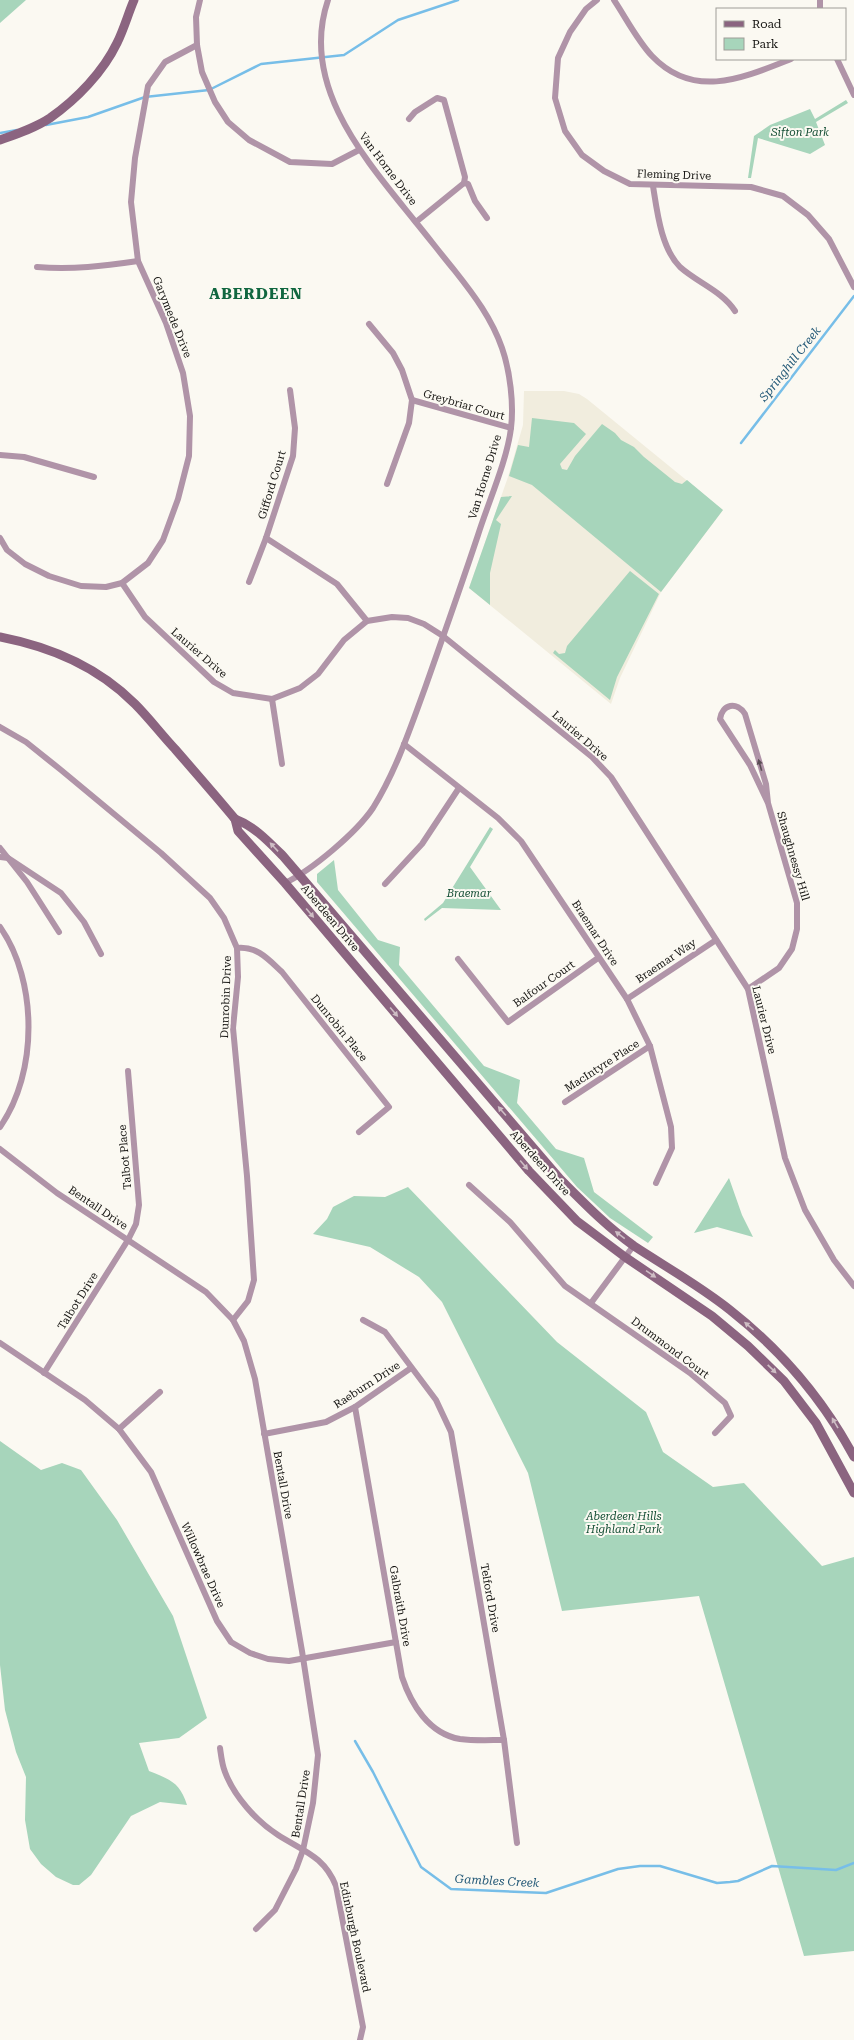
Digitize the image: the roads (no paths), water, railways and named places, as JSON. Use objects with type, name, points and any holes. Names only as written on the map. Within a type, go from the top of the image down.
[{"type":"main road","points":[[0,140],[27,130],[50,118],[78,95],[99,70],[117,43],[130,0]]},
{"type":"main road","points":[[126,17],[134,0]]},
{"type":"main road","name":"Aberdeen Drive","points":[[0,637],[48,648],[89,668],[109,682],[135,704],[235,819],[248,824],[266,838],[560,1179],[599,1219],[634,1245],[729,1309],[758,1334],[800,1376],[832,1418],[854,1457]]},
{"type":"main road","name":"Aberdeen Drive","points":[[235,819],[238,832],[285,883],[529,1171],[577,1221],[625,1257],[712,1316],[748,1346],[784,1381],[816,1423],[854,1493]]},
{"type":"street","points":[[200,0],[196,17],[197,45],[202,72],[215,102],[228,122],[249,140],[290,162],[332,164],[359,150]]},
{"type":"street","name":"Van Horne Drive","points":[[285,883],[299,876],[353,832],[371,811],[388,782],[404,744],[443,636],[496,480],[511,428],[510,382],[502,348],[485,311],[359,150],[337,112],[327,86],[321,50],[322,29],[328,0]]},
{"type":"street","name":"Fleming Drive","points":[[597,0],[586,9],[570,32],[558,58],[555,98],[565,131],[582,155],[604,172],[630,184],[653,186],[751,187],[783,196],[808,215],[829,239],[854,287]]},
{"type":"street","points":[[614,0],[652,55],[670,71],[687,79],[717,83],[749,76],[789,60]]},
{"type":"street","name":"Garymede Drive","points":[[0,538],[7,550],[25,564],[50,576],[81,586],[106,587],[122,582],[148,563],[163,540],[178,499],[189,456],[190,416],[183,373],[166,323],[138,261],[131,202],[135,158],[148,86],[165,62],[197,45]]},
{"type":"street","points":[[837,60],[854,95]]},
{"type":"street","points":[[409,119],[414,112],[437,98],[444,100],[465,177],[464,183],[416,222]]},
{"type":"street","points":[[464,183],[468,184],[475,201],[487,218]]},
{"type":"street","points":[[653,186],[659,222],[667,246],[680,266],[729,301],[735,311]]},
{"type":"street","points":[[38,267],[63,269],[88,268],[138,261]]},
{"type":"street","name":"Greybriar Court","points":[[370,324],[393,353],[402,370],[412,400],[409,423],[388,484]]},
{"type":"street","name":"Gifford Court","points":[[249,582],[266,538],[294,456],[295,428],[290,390]]},
{"type":"street","name":"Greybriar Court","points":[[412,400],[511,428]]},
{"type":"street","points":[[0,455],[24,457],[94,477]]},
{"type":"street","points":[[266,538],[338,584],[367,621]]},
{"type":"street","name":"Laurier Drive","points":[[122,582],[145,617],[214,682],[233,693],[272,699],[301,688],[318,674],[344,640],[367,621],[392,617],[408,618],[424,624],[443,636],[592,757],[606,772],[748,989],[785,1158],[805,1210],[834,1260],[854,1286]]},
{"type":"street","points":[[272,699],[282,764]]},
{"type":"street","name":"Shaughnessy Hill","points":[[748,989],[779,968],[792,949],[797,929],[797,903],[768,803],[750,765],[723,725],[721,713],[730,705],[736,705],[742,709],[745,714],[766,784],[768,803]]},
{"type":"street","name":"Dunrobin Drive","points":[[0,727],[26,742],[61,770],[161,853],[204,893],[224,918],[237,948],[238,977],[233,1028],[247,1176],[254,1280],[248,1301],[234,1320]]},
{"type":"street","name":"Braemar Drive","points":[[404,744],[498,818],[521,841],[598,958],[627,999],[650,1046],[671,1127],[672,1148],[656,1183]]},
{"type":"street","points":[[385,884],[422,844],[459,788]]},
{"type":"street","points":[[0,848],[27,882],[59,932]]},
{"type":"street","points":[[0,857],[8,858],[61,893],[84,922],[101,954]]},
{"type":"street","points":[[0,927],[6,936],[20,971],[28,1001],[29,1038],[19,1088],[6,1119],[0,1127]]},
{"type":"street","name":"Braemar Way","points":[[627,999],[716,940]]},
{"type":"street","name":"Dunrobin Place","points":[[237,948],[248,947],[267,958],[282,972],[389,1107],[359,1132]]},
{"type":"street","name":"Balfour Court","points":[[458,959],[508,1022],[598,958]]},
{"type":"street","name":"MacIntyre Place","points":[[565,1102],[650,1046]]},
{"type":"street","name":"Talbot Place","points":[[128,1071],[139,1205],[136,1224],[128,1240]]},
{"type":"street","name":"Bentall Drive","points":[[0,1149],[57,1193],[206,1292],[234,1320],[244,1341],[255,1378],[304,1660],[318,1756],[313,1802],[303,1850],[296,1869],[275,1910],[256,1929]]},
{"type":"street","name":"Drummond Court","points":[[469,1185],[510,1222],[565,1286],[592,1303],[690,1373],[724,1403],[731,1416],[715,1433]]},
{"type":"street","name":"Talbot Drive","points":[[44,1373],[128,1240]]},
{"type":"street","points":[[592,1303],[634,1245]]},
{"type":"street","name":"Telford Drive","points":[[363,1320],[385,1332],[436,1400],[451,1432],[504,1740],[517,1843]]},
{"type":"street","name":"Willowbrae Drive","points":[[0,1343],[85,1400],[119,1429],[151,1472],[218,1621],[231,1642],[250,1653],[268,1658],[289,1661],[304,1660],[396,1642]]},
{"type":"street","name":"Raeburn Drive","points":[[264,1434],[326,1422],[355,1407],[411,1368]]},
{"type":"street","points":[[119,1429],[160,1392]]},
{"type":"street","name":"Galbraith Drive","points":[[355,1407],[396,1642],[407,1691],[414,1706],[427,1721],[441,1732],[459,1739],[504,1740]]},
{"type":"street","name":"Edinburgh Boulevard","points":[[220,1748],[224,1772],[252,1813],[278,1835],[303,1850],[330,1872],[336,1886],[363,2027],[360,2040]]},
{"type":"waterway","name":"Springhill Creek","points":[[46,125],[88,117],[145,97],[209,90],[261,64],[344,55],[398,20],[458,0]]},
{"type":"waterway","name":"Springhill Creek","points":[[0,133],[17,130]]},
{"type":"waterway","name":"Springhill Creek","points":[[741,443],[854,296]]},
{"type":"waterway","name":"Gambles Creek","points":[[355,1741],[373,1772],[421,1867],[451,1889],[546,1893],[618,1869],[640,1866],[660,1866],[717,1883],[738,1881],[772,1866],[836,1870],[854,1863]]},
{"type":"district","name":"ABERDEEN","points":[[256,294]]},
{"type":"park label","name":"Sifton Park","points":[[800,132]]},
{"type":"park label","name":"Braemar","points":[[469,893]]},
{"type":"park label","name":"Aberdeen Hills Highland Park","points":[[624,1522]]}]
